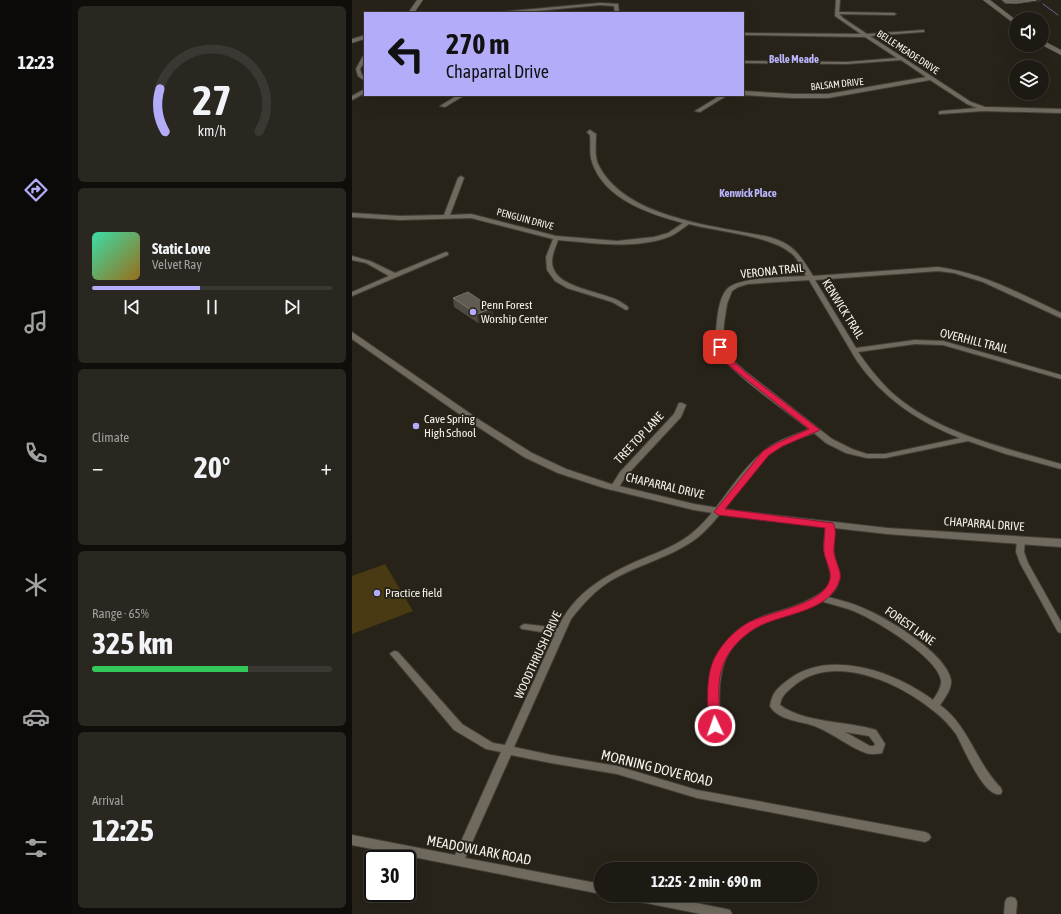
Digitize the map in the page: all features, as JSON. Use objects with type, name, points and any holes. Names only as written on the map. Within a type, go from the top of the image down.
[{"type":"main road","points":[[412,12],[420,0]]},
{"type":"main road","points":[[986,0],[1009,18]]},
{"type":"main road","points":[[352,40],[364,38]]},
{"type":"main road","points":[[1049,46],[1061,53]]},
{"type":"street","points":[[838,0],[837,13],[894,14]]},
{"type":"street","points":[[506,12],[600,4],[616,5],[620,1]]},
{"type":"street","points":[[616,5],[617,12]]},
{"type":"street","name":"BELLE MEADE DRIVE","points":[[837,13],[839,18],[866,36],[970,104],[984,110]]},
{"type":"street","points":[[744,34],[866,36],[922,31]]},
{"type":"street","points":[[364,59],[358,69],[360,75],[364,79]]},
{"type":"street","points":[[744,62],[847,63],[901,59]]},
{"type":"street","name":"BALSAM DRIVE","points":[[744,93],[793,96],[828,96],[931,78]]},
{"type":"street","points":[[352,98],[364,92]]},
{"type":"street","points":[[443,106],[460,96]]},
{"type":"street","points":[[698,111],[723,96]]},
{"type":"street","points":[[941,113],[984,110],[1061,111]]},
{"type":"street","name":"KENWICK TRAIL","points":[[590,132],[593,134],[593,154],[595,166],[603,178],[629,201],[649,211],[688,222],[760,237],[782,244],[797,256],[855,350],[876,380],[899,400],[926,418],[969,438],[1061,468]]},
{"type":"street","points":[[447,216],[461,178]]},
{"type":"street","name":"PENGUIN DRIVE","points":[[352,214],[400,218],[447,216],[478,217],[556,238],[617,243],[636,243],[655,240],[670,234],[688,222]]},
{"type":"street","points":[[556,238],[553,244],[549,265],[554,277],[570,286],[616,301],[626,308]]},
{"type":"street","points":[[352,294],[446,254]]},
{"type":"street","points":[[352,258],[376,266],[395,276]]},
{"type":"street","name":"VERONA TRAIL","points":[[969,438],[885,456],[867,456],[838,446],[815,430],[725,358],[720,347],[725,300],[729,291],[732,288],[751,282],[928,269],[957,271],[986,280],[1061,316]]},
{"type":"street","name":"CHAPARRAL DRIVE","points":[[352,335],[478,424],[528,455],[562,471],[614,488],[718,512],[887,531],[1061,543]]},
{"type":"street","name":"OVERHILL TRAIL","points":[[855,350],[915,342],[943,343],[1061,377]]},
{"type":"street","name":"TREE TOP LANE","points":[[614,488],[622,474],[678,415],[682,405]]},
{"type":"street","name":"WOODTHRUSH DRIVE","points":[[458,861],[561,632],[575,606],[596,585],[618,572],[686,541],[700,531],[718,512],[766,453],[780,444],[815,430]]},
{"type":"street","points":[[715,726],[713,687],[716,669],[724,651],[731,642],[751,626],[798,609],[830,591],[835,578],[829,553],[830,525]]},
{"type":"street","points":[[1021,540],[1020,552],[1024,563],[1061,630]]},
{"type":"street","name":"FOREST LANE","points":[[820,598],[848,606],[876,618],[923,650],[938,663],[945,675],[946,682],[941,697],[934,706]]},
{"type":"street","points":[[525,627],[561,632]]},
{"type":"street","name":"MORNING DOVE ROAD","points":[[395,654],[458,727],[490,746],[617,770],[697,794],[925,837]]},
{"type":"street","points":[[821,724],[869,750],[878,750],[880,744],[872,733],[821,724],[784,713],[775,706],[774,702],[776,697],[784,688],[804,674],[822,668],[834,667],[861,670],[892,680],[934,706],[952,721],[960,732],[981,773],[997,791]]},
{"type":"street","name":"MEADOWLARK ROAD","points":[[352,840],[594,888]]},
{"type":"street","points":[[666,902],[726,914]]},
{"type":"shaded area","name":"Practice field","points":[[385,564],[413,611],[352,634],[352,576]]},
{"type":"building","points":[[1003,0],[1036,0],[1017,3],[1006,2]]},
{"type":"building","points":[[468,292],[492,308],[477,314],[453,298]]},
{"type":"waterway","points":[[1043,4],[1058,15]]},
{"type":"place","name":"Penn Forest Worship Center","points":[[473,312]]},
{"type":"place","name":"Cave Spring High School","points":[[416,426]]},
{"type":"place","name":"Practice field","points":[[377,593]]},
{"type":"district","name":"Belle Meade","points":[[794,59]]},
{"type":"district","name":"Kenwick Place","points":[[748,193]]},
{"type":"route","points":[[715,726],[713,687],[716,669],[724,651],[731,642],[741,632],[761,621],[798,609],[820,598],[830,591],[834,584],[835,578],[835,572],[829,553],[828,541],[830,525],[718,512],[752,468],[766,453],[780,444],[815,430],[742,373],[725,358],[720,350],[720,347]]}]
